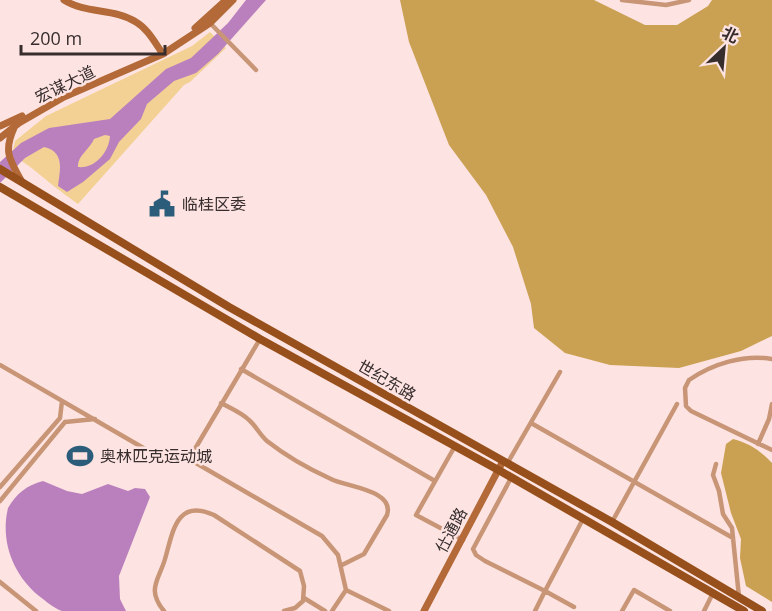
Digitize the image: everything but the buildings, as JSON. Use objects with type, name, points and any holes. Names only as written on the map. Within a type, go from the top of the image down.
[{"type":"main road","points":[[64,0],[81,9],[126,17],[135,21],[146,30],[162,52],[197,26],[226,0]]},
{"type":"main road","name":"宏谋大道","points":[[0,131],[64,97],[162,52],[210,23],[234,0]]},
{"type":"main road","points":[[0,126],[14,124],[8,142],[8,153],[23,184]]},
{"type":"main road","name":"宏谋大道","points":[[0,138],[14,124]]},
{"type":"main road","name":"世纪东路","points":[[0,169],[266,329],[612,522],[762,611]]},
{"type":"main road","name":"世纪东路","points":[[1,188],[260,339],[500,471],[744,611]]},
{"type":"main road","points":[[111,252],[116,252],[118,249],[117,239]]},
{"type":"main road","points":[[151,276],[147,267],[154,262]]},
{"type":"main road","points":[[260,339],[266,329]]},
{"type":"main road","name":"仕通路","points":[[425,611],[505,462]]},
{"type":"street","points":[[622,0],[666,5],[689,0]]},
{"type":"street","points":[[210,23],[256,70]]},
{"type":"street","points":[[189,459],[260,339]]},
{"type":"street","points":[[772,359],[719,364],[691,378],[687,381],[685,388],[685,405],[688,410],[772,450]]},
{"type":"street","points":[[0,365],[159,457],[189,459],[318,533],[335,550],[342,565],[346,590],[332,611]]},
{"type":"street","points":[[242,369],[435,481]]},
{"type":"street","points":[[505,462],[531,423],[560,372]]},
{"type":"street","points":[[0,501],[63,420],[62,401]]},
{"type":"street","points":[[221,404],[246,417],[268,442],[305,466],[339,483],[378,495],[387,502],[387,515],[364,554],[342,565]]},
{"type":"street","points":[[612,522],[677,404]]},
{"type":"street","points":[[758,444],[772,404]]},
{"type":"street","points":[[0,487],[63,420],[95,419]]},
{"type":"street","points":[[531,423],[733,538]]},
{"type":"street","points":[[454,446],[416,515],[463,540]]},
{"type":"street","points":[[716,464],[713,475],[719,491],[723,514],[730,524],[733,538],[739,597]]},
{"type":"street","points":[[511,478],[473,549],[476,555],[485,561],[574,607]]},
{"type":"street","points":[[164,611],[154,591],[157,577],[166,558],[171,531],[186,514],[200,510],[214,515],[296,567],[303,576],[304,598],[298,606],[284,611]]},
{"type":"street","points":[[535,611],[583,519]]},
{"type":"street","points":[[0,582],[36,611]]},
{"type":"street","points":[[346,590],[389,611]]},
{"type":"street","points":[[622,611],[634,590],[670,611]]},
{"type":"street","points":[[704,611],[713,593]]},
{"type":"street","points":[[304,598],[325,611]]},
{"type":"shaded area","points":[[246,0],[266,0],[218,54],[196,73],[174,81],[147,104],[141,119],[119,142],[110,159],[83,182],[67,192],[58,186],[60,162],[51,149],[44,147],[25,158],[0,183],[0,162],[21,143],[49,128],[110,119],[166,69],[191,58],[228,23]],"holes":[[[105,135],[110,136],[107,148],[100,158],[90,165],[78,167],[80,159],[94,139]]]},
{"type":"shaded area","points":[[400,0],[594,0],[645,25],[677,25],[708,6],[712,0],[772,0],[772,336],[741,351],[679,368],[610,365],[565,353],[534,328],[531,304],[513,247],[486,195],[449,145],[409,42]]},
{"type":"shaded area","points":[[210,32],[226,48],[184,85],[78,204],[21,160],[13,151],[15,141],[46,116],[192,46]]},
{"type":"shaded area","points":[[733,439],[754,448],[772,463],[772,602],[746,586],[740,558],[741,539],[731,513],[721,473],[726,444]]},
{"type":"shaded area","points":[[43,481],[67,491],[82,494],[108,484],[128,491],[135,488],[145,489],[150,497],[119,576],[120,599],[126,611],[62,611],[39,596],[22,578],[7,545],[8,508],[23,491]]},
{"type":"place","name":"临桂区委","points":[[162,204]]},
{"type":"place","name":"奥林匹克运动城","points":[[80,456]]}]
